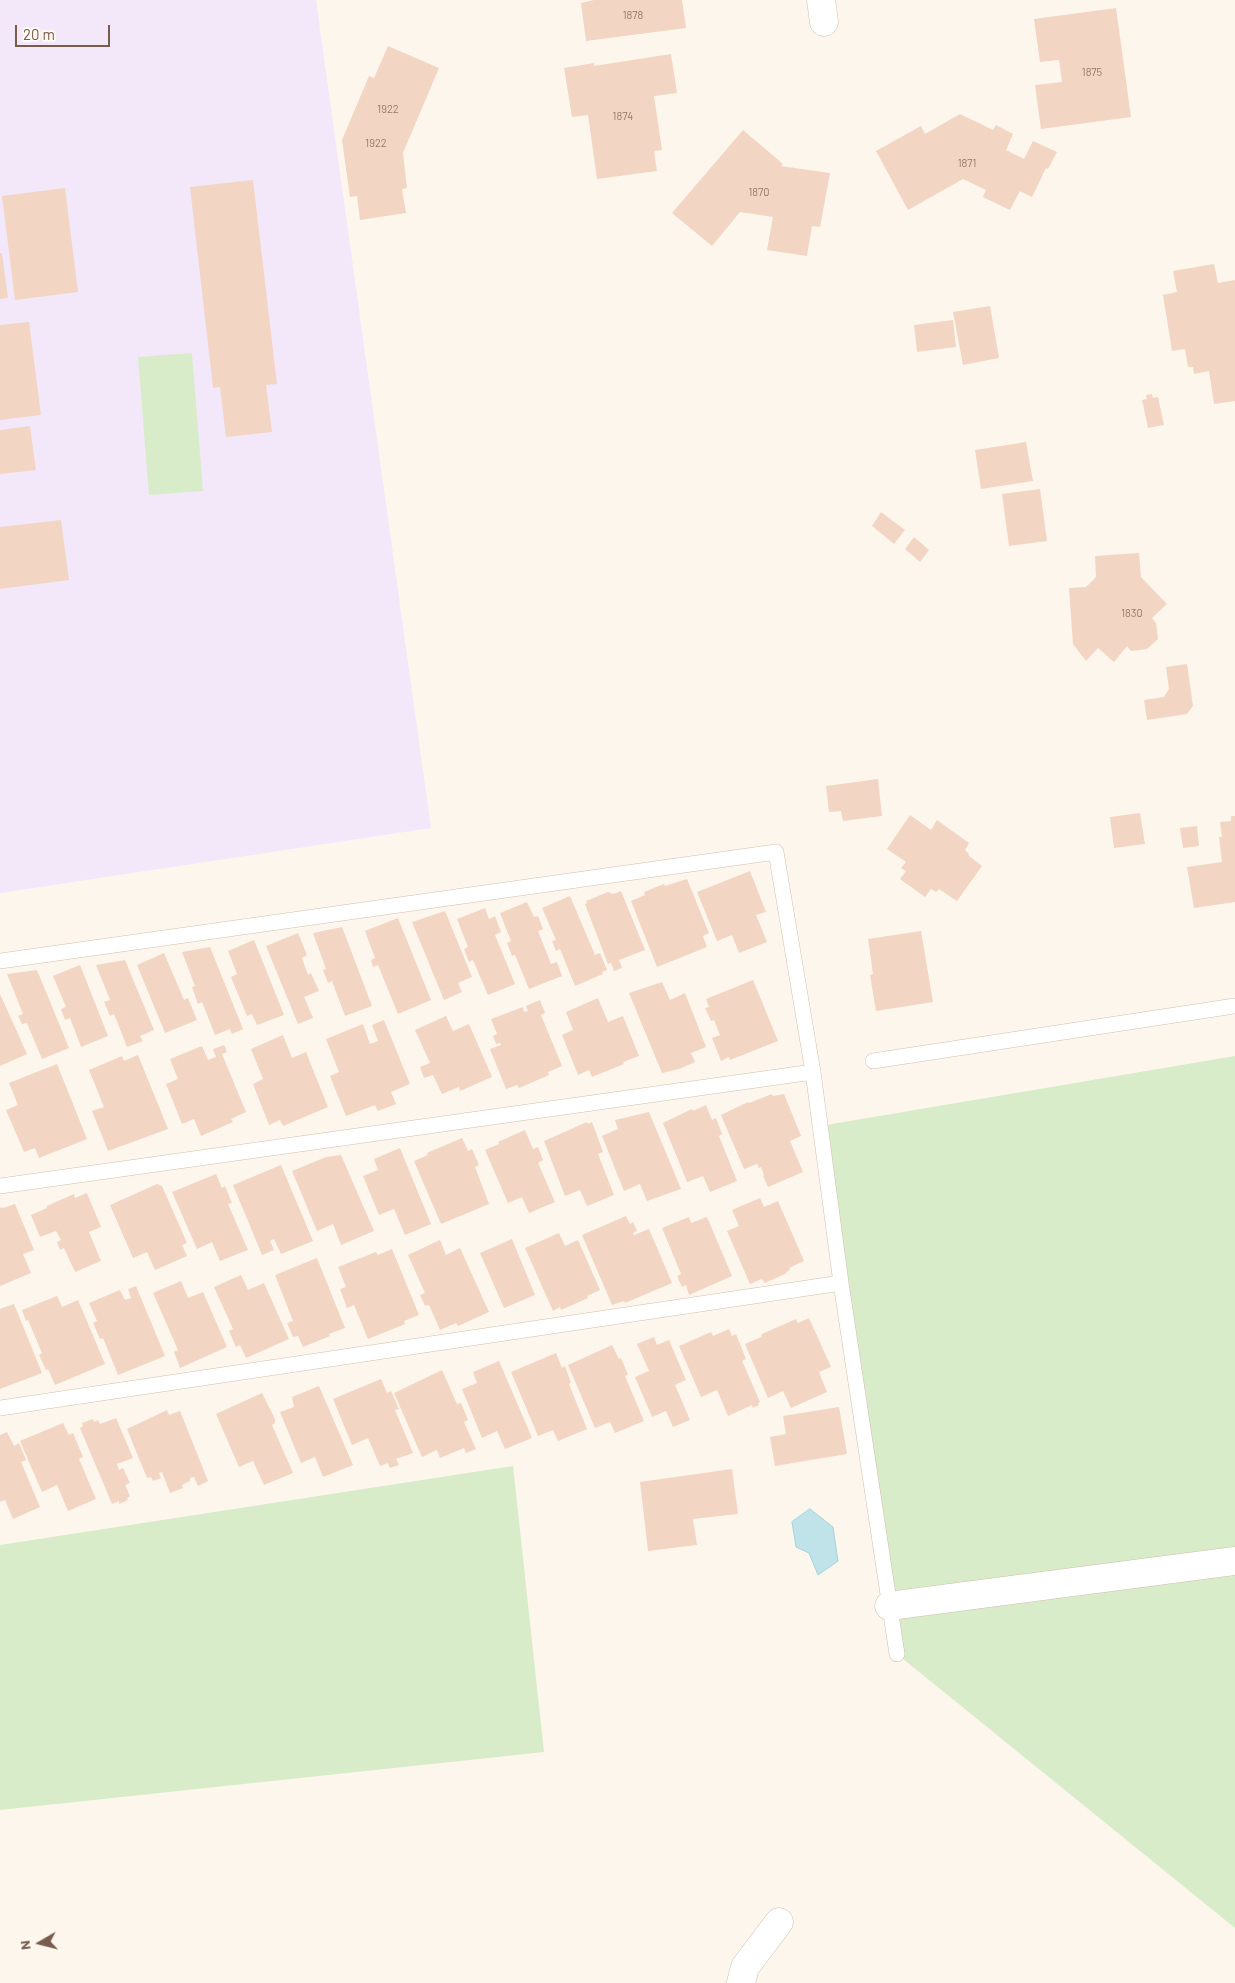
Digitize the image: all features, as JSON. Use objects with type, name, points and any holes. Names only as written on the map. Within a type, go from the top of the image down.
[{"type":"street","points":[[889,1606],[1235,1561]]},
{"type":"street","points":[[741,1983],[745,1967],[779,1922]]},
{"type":"lane","points":[[0,961],[776,852],[813,1072],[841,1283],[897,1654]]},
{"type":"lane","points":[[873,1061],[1235,1006]]},
{"type":"lane","points":[[0,1186],[813,1072]]},
{"type":"lane","points":[[0,1408],[841,1283]]},
{"type":"shaded area","points":[[0,0],[316,0],[431,828],[0,893]]},
{"type":"green space","points":[[192,353],[203,491],[149,495],[138,357]]},
{"type":"green space","points":[[1235,1056],[1235,1928],[897,1654],[820,1126]]},
{"type":"green space","points":[[513,1466],[544,1752],[0,1810],[0,1545]]},
{"type":"water","points":[[810,1509],[833,1527],[838,1561],[818,1575],[809,1553],[796,1547],[792,1522]]},
{"type":"building","points":[[594,0],[682,0],[686,28],[586,41],[581,3]]},
{"type":"building","points":[[1116,8],[1131,117],[1041,129],[1035,85],[1062,82],[1059,60],[1040,62],[1034,19]]},
{"type":"building","points":[[388,46],[439,68],[403,153],[407,188],[402,189],[406,213],[360,220],[357,196],[350,197],[342,140],[369,76],[374,78]]},
{"type":"building","points":[[671,54],[677,93],[654,96],[662,150],[654,151],[657,171],[597,179],[588,115],[572,117],[564,68],[594,63],[594,66]]},
{"type":"building","points":[[960,114],[993,130],[996,125],[1013,134],[1006,150],[1024,159],[1033,141],[1057,152],[1048,169],[1046,168],[1032,197],[1020,191],[1010,210],[983,197],[986,190],[963,179],[908,210],[876,151],[921,126],[925,134]]},
{"type":"building","points":[[743,130],[783,164],[781,166],[830,173],[820,227],[812,226],[807,256],[767,250],[773,217],[740,212],[712,246],[672,213]]},
{"type":"building","points":[[253,180],[277,384],[266,385],[272,432],[226,437],[220,387],[213,388],[190,187]]},
{"type":"building","points":[[65,188],[78,292],[15,300],[2,196]]},
{"type":"building","points":[[0,253],[2,253],[8,298],[0,299]]},
{"type":"building","points":[[1214,264],[1218,283],[1235,280],[1235,401],[1214,404],[1209,371],[1194,374],[1193,367],[1188,367],[1185,349],[1172,351],[1163,295],[1177,292],[1173,271]]},
{"type":"building","points":[[990,306],[999,358],[963,365],[953,312]]},
{"type":"building","points":[[953,320],[956,347],[917,352],[914,325]]},
{"type":"building","points":[[29,322],[41,415],[0,420],[0,325]]},
{"type":"building","points":[[1152,394],[1153,398],[1158,397],[1164,425],[1148,428],[1142,400],[1147,399],[1146,395]]},
{"type":"building","points":[[30,426],[36,470],[0,474],[0,430]]},
{"type":"building","points":[[1026,442],[1033,481],[981,489],[975,450]]},
{"type":"building","points":[[1040,489],[1047,541],[1009,546],[1002,494]]},
{"type":"building","points":[[881,512],[905,530],[894,544],[872,526]]},
{"type":"building","points":[[61,520],[69,580],[0,589],[0,527]]},
{"type":"building","points":[[914,537],[929,550],[920,562],[905,549]]},
{"type":"building","points":[[1139,553],[1141,577],[1167,604],[1152,618],[1156,623],[1158,639],[1147,649],[1131,651],[1127,646],[1114,662],[1098,648],[1086,661],[1073,644],[1069,588],[1086,587],[1096,577],[1095,556]]},
{"type":"building","points":[[1187,664],[1193,706],[1187,714],[1147,720],[1144,700],[1164,697],[1169,689],[1166,667]]},
{"type":"building","points":[[878,779],[882,816],[843,821],[841,811],[829,812],[826,786]]},
{"type":"building","points":[[1140,813],[1145,844],[1114,848],[1110,817]]},
{"type":"building","points":[[910,815],[931,830],[937,820],[969,843],[965,850],[968,855],[982,866],[957,901],[939,889],[936,892],[931,889],[925,897],[900,879],[906,871],[901,868],[906,862],[887,849]]},
{"type":"building","points":[[1231,816],[1235,816],[1235,902],[1194,908],[1187,867],[1222,862],[1219,837],[1222,837],[1220,822],[1231,821]]},
{"type":"building","points":[[1197,826],[1199,846],[1183,848],[1180,828]]},
{"type":"building","points":[[750,871],[766,912],[756,915],[767,942],[739,953],[732,935],[717,941],[697,892]]},
{"type":"building","points":[[687,879],[709,933],[703,936],[707,947],[657,967],[631,901],[645,895],[644,892],[664,884],[665,886]]},
{"type":"building","points":[[621,891],[645,950],[619,960],[622,968],[614,971],[611,963],[608,964],[585,904],[587,903],[586,901],[608,892],[613,894]]},
{"type":"building","points":[[570,896],[595,955],[600,953],[607,970],[602,972],[603,974],[575,986],[560,949],[556,951],[552,941],[556,940],[542,908]]},
{"type":"building","points":[[527,902],[534,917],[538,916],[543,929],[538,931],[551,964],[557,962],[562,976],[529,989],[515,955],[512,956],[507,943],[511,941],[500,913]]},
{"type":"building","points":[[485,908],[489,919],[495,916],[501,932],[495,935],[515,984],[488,995],[473,960],[469,962],[464,949],[468,947],[457,919]]},
{"type":"building","points":[[445,911],[472,977],[458,983],[462,992],[444,1000],[412,922]]},
{"type":"building","points":[[398,918],[431,1000],[398,1014],[378,965],[373,967],[371,960],[375,958],[365,931]]},
{"type":"building","points":[[342,927],[372,1006],[345,1016],[332,981],[328,983],[323,970],[326,969],[313,933]]},
{"type":"building","points":[[921,931],[933,1002],[876,1011],[870,975],[873,974],[868,939]]},
{"type":"building","points":[[298,933],[307,955],[302,958],[308,975],[311,973],[319,991],[304,997],[313,1018],[298,1024],[266,946]]},
{"type":"building","points":[[254,940],[284,1015],[257,1025],[252,1014],[247,1016],[231,977],[237,974],[228,951]]},
{"type":"building","points":[[210,947],[243,1029],[232,1034],[230,1029],[215,1035],[202,1002],[198,1004],[192,987],[195,986],[182,952]]},
{"type":"building","points":[[164,953],[184,1000],[188,998],[197,1020],[165,1033],[137,965]]},
{"type":"building","points":[[125,960],[154,1030],[140,1036],[143,1041],[127,1047],[114,1014],[110,1016],[104,1002],[110,1000],[96,965]]},
{"type":"building","points":[[80,965],[108,1036],[81,1047],[70,1018],[65,1020],[61,1009],[66,1007],[53,976]]},
{"type":"building","points":[[37,970],[69,1048],[42,1059],[27,1023],[22,1024],[18,1016],[23,1014],[7,974]]},
{"type":"building","points":[[753,980],[778,1041],[730,1060],[729,1057],[721,1061],[712,1038],[720,1035],[714,1020],[711,1021],[705,1008],[709,1007],[706,999]]},
{"type":"building","points":[[662,982],[670,1000],[685,993],[706,1047],[691,1053],[695,1062],[679,1069],[662,1073],[629,993]]},
{"type":"building","points":[[0,994],[27,1054],[0,1066]]},
{"type":"building","points":[[598,998],[608,1022],[623,1016],[639,1056],[592,1077],[589,1070],[578,1075],[562,1035],[573,1030],[566,1012]]},
{"type":"building","points":[[540,1000],[545,1013],[541,1015],[562,1066],[548,1072],[549,1075],[519,1088],[517,1085],[506,1089],[490,1049],[501,1045],[500,1043],[496,1044],[493,1036],[497,1034],[491,1019],[523,1007],[524,1012],[528,1011],[526,1006]]},
{"type":"building","points":[[446,1016],[453,1031],[469,1024],[492,1077],[460,1091],[459,1087],[442,1094],[433,1075],[424,1078],[420,1067],[430,1063],[415,1030]]},
{"type":"building","points":[[384,1020],[410,1084],[391,1092],[396,1104],[378,1111],[375,1105],[346,1116],[330,1076],[339,1072],[326,1039],[363,1024],[370,1044],[378,1041],[372,1025]]},
{"type":"building","points":[[283,1035],[292,1058],[306,1052],[328,1107],[283,1126],[280,1120],[269,1125],[253,1084],[263,1079],[251,1049]]},
{"type":"building","points":[[224,1045],[227,1052],[222,1054],[246,1112],[231,1119],[233,1122],[201,1136],[194,1119],[182,1124],[166,1084],[178,1079],[170,1059],[202,1046],[208,1060],[216,1057],[213,1049]]},
{"type":"building","points":[[138,1055],[168,1129],[108,1151],[92,1111],[104,1107],[89,1070],[122,1056],[124,1061]]},
{"type":"building","points":[[57,1064],[87,1139],[39,1158],[35,1148],[24,1152],[6,1110],[18,1105],[9,1083]]},
{"type":"building","points":[[772,1094],[773,1096],[784,1094],[801,1136],[790,1141],[803,1172],[768,1187],[761,1167],[759,1168],[757,1164],[744,1169],[721,1115],[748,1102]]},
{"type":"building","points":[[706,1105],[712,1120],[716,1118],[722,1134],[719,1136],[737,1181],[710,1192],[703,1176],[687,1182],[663,1123],[692,1109],[693,1111]]},
{"type":"building","points":[[649,1112],[681,1189],[647,1201],[640,1184],[624,1191],[602,1136],[618,1129],[615,1120]]},
{"type":"building","points":[[587,1122],[588,1124],[592,1122],[603,1152],[598,1154],[614,1195],[587,1206],[580,1190],[565,1196],[544,1141]]},
{"type":"building","points":[[525,1130],[533,1149],[538,1147],[543,1160],[538,1163],[555,1202],[529,1213],[522,1197],[508,1203],[485,1150]]},
{"type":"building","points":[[462,1138],[468,1151],[472,1149],[479,1165],[475,1167],[489,1204],[441,1224],[414,1161],[428,1155],[427,1153]]},
{"type":"building","points":[[400,1148],[431,1224],[405,1235],[394,1209],[379,1215],[363,1176],[378,1170],[374,1159]]},
{"type":"building","points":[[341,1155],[374,1231],[341,1245],[333,1224],[317,1231],[292,1171],[326,1157]]},
{"type":"building","points":[[281,1165],[313,1241],[281,1254],[274,1239],[270,1241],[274,1250],[262,1255],[233,1185]]},
{"type":"building","points":[[216,1174],[222,1188],[225,1186],[232,1203],[228,1204],[248,1250],[220,1261],[212,1242],[197,1249],[172,1192]]},
{"type":"building","points":[[157,1184],[162,1186],[187,1243],[182,1245],[187,1256],[155,1270],[147,1252],[133,1258],[110,1205]]},
{"type":"building","points":[[87,1193],[101,1227],[89,1232],[101,1261],[75,1272],[64,1248],[60,1250],[57,1242],[61,1240],[56,1231],[40,1237],[31,1215],[74,1194],[75,1198]]},
{"type":"building","points":[[760,1198],[764,1207],[778,1201],[804,1261],[789,1268],[790,1270],[787,1273],[765,1283],[762,1279],[750,1284],[727,1231],[739,1226],[732,1210]]},
{"type":"building","points":[[15,1204],[34,1250],[23,1254],[31,1273],[0,1286],[0,1208]]},
{"type":"building","points":[[626,1216],[630,1224],[633,1222],[637,1231],[633,1233],[634,1235],[649,1229],[672,1283],[625,1303],[624,1301],[612,1305],[582,1235]]},
{"type":"building","points":[[689,1217],[691,1223],[707,1217],[732,1276],[689,1295],[686,1285],[682,1287],[677,1276],[681,1274],[662,1228]]},
{"type":"building","points":[[559,1233],[565,1246],[578,1240],[600,1290],[587,1296],[588,1298],[561,1310],[560,1307],[553,1311],[525,1248]]},
{"type":"building","points":[[512,1239],[535,1295],[504,1308],[480,1253]]},
{"type":"building","points":[[440,1240],[446,1255],[460,1248],[489,1312],[458,1326],[456,1323],[440,1330],[429,1305],[425,1306],[420,1295],[425,1293],[408,1255]]},
{"type":"building","points":[[392,1249],[419,1315],[404,1321],[405,1324],[368,1339],[354,1305],[347,1308],[340,1289],[346,1287],[338,1267],[376,1252],[378,1255]]},
{"type":"building","points":[[317,1258],[345,1328],[303,1347],[298,1336],[293,1337],[287,1323],[293,1321],[275,1275]]},
{"type":"building","points":[[241,1275],[248,1290],[264,1283],[289,1339],[246,1358],[240,1345],[236,1347],[229,1331],[233,1329],[214,1287]]},
{"type":"building","points":[[181,1281],[188,1298],[203,1292],[227,1347],[180,1368],[174,1352],[178,1350],[153,1293]]},
{"type":"building","points":[[136,1286],[165,1356],[118,1375],[103,1338],[100,1339],[93,1323],[97,1321],[89,1303],[120,1290],[125,1300],[131,1298],[128,1289]]},
{"type":"building","points":[[57,1296],[62,1307],[78,1300],[105,1364],[55,1385],[39,1355],[42,1353],[22,1310]]},
{"type":"building","points":[[14,1304],[42,1373],[0,1389],[0,1309]]},
{"type":"building","points":[[809,1318],[831,1367],[819,1372],[827,1392],[791,1408],[783,1391],[768,1398],[745,1344],[796,1319],[798,1323]]},
{"type":"building","points":[[729,1329],[732,1336],[736,1334],[746,1359],[742,1361],[760,1402],[758,1403],[759,1405],[753,1408],[752,1405],[728,1416],[717,1390],[701,1397],[679,1346],[711,1332],[713,1336]]},
{"type":"building","points":[[654,1337],[657,1345],[669,1340],[686,1380],[675,1385],[690,1420],[673,1427],[666,1411],[652,1417],[635,1377],[649,1371],[637,1344]]},
{"type":"building","points":[[612,1345],[619,1359],[621,1358],[628,1375],[625,1376],[644,1421],[615,1433],[610,1422],[595,1428],[568,1365]]},
{"type":"building","points":[[556,1353],[562,1368],[565,1366],[571,1383],[569,1384],[587,1429],[558,1441],[553,1430],[538,1436],[511,1372]]},
{"type":"building","points":[[499,1361],[532,1438],[505,1449],[497,1431],[482,1438],[462,1389],[477,1383],[473,1372]]},
{"type":"building","points":[[442,1370],[457,1404],[461,1403],[468,1420],[464,1422],[476,1449],[466,1453],[464,1448],[440,1458],[437,1450],[422,1457],[394,1393]]},
{"type":"building","points":[[381,1379],[387,1393],[391,1391],[399,1409],[395,1410],[413,1453],[396,1459],[399,1465],[390,1468],[388,1463],[380,1466],[368,1438],[352,1445],[333,1399]]},
{"type":"building","points":[[319,1386],[353,1465],[323,1477],[315,1457],[301,1463],[280,1412],[294,1407],[292,1397]]},
{"type":"building","points":[[262,1393],[275,1419],[275,1423],[272,1425],[293,1473],[264,1485],[253,1461],[239,1467],[216,1414]]},
{"type":"building","points":[[839,1407],[847,1454],[775,1466],[770,1437],[786,1434],[783,1416]]},
{"type":"building","points":[[167,1410],[169,1415],[180,1411],[208,1481],[198,1486],[194,1477],[190,1478],[190,1481],[182,1485],[183,1488],[170,1493],[162,1472],[159,1473],[161,1478],[153,1481],[151,1477],[147,1478],[127,1429]]},
{"type":"building","points":[[116,1418],[133,1458],[117,1464],[119,1470],[123,1468],[130,1483],[125,1485],[130,1496],[127,1498],[128,1500],[119,1504],[119,1501],[112,1504],[80,1428],[83,1426],[82,1423],[93,1419],[94,1422],[98,1420],[100,1424]]},
{"type":"building","points":[[63,1423],[69,1435],[73,1433],[83,1457],[79,1459],[96,1499],[68,1511],[57,1485],[42,1492],[20,1441]]},
{"type":"building","points":[[7,1432],[14,1446],[19,1443],[26,1460],[21,1462],[40,1507],[13,1519],[5,1500],[0,1502],[0,1435]]},
{"type":"building","points":[[732,1469],[738,1514],[693,1519],[697,1545],[648,1551],[640,1482]]}]
